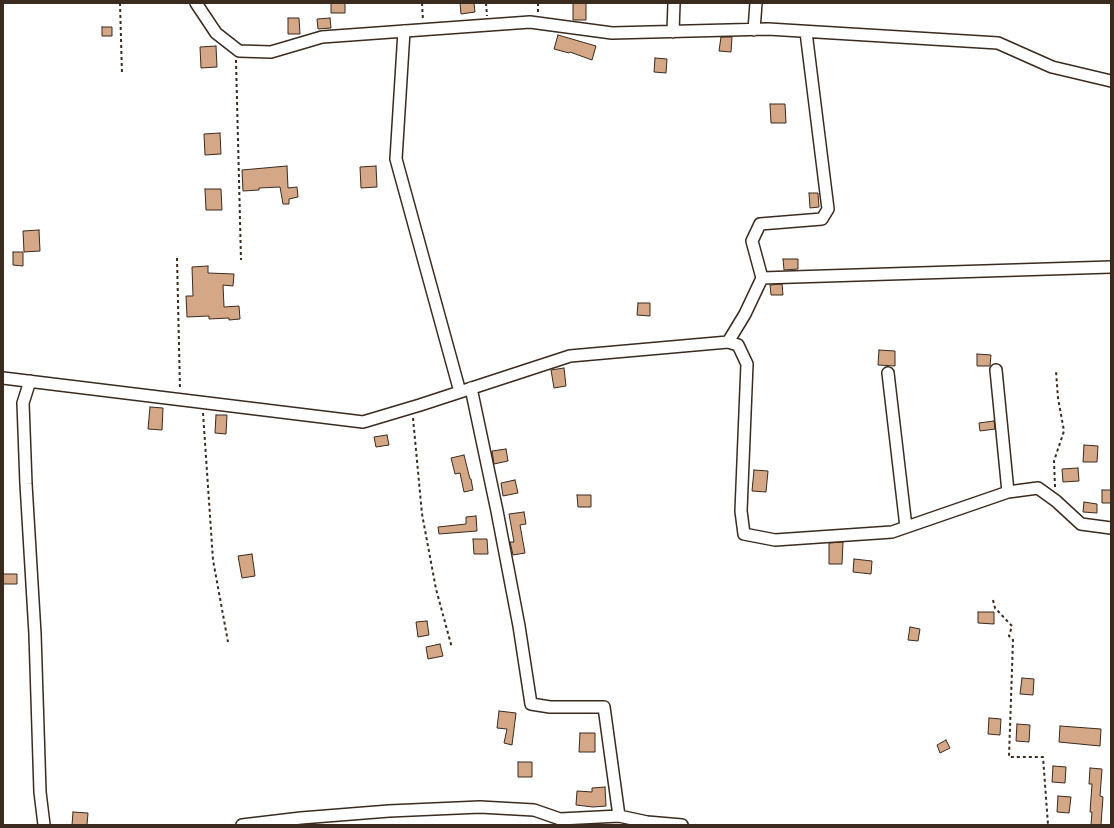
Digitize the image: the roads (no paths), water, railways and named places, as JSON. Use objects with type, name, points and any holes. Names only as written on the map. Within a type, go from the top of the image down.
[{"type":"street","points":[[196,3],[216,33],[239,51],[271,52],[322,37],[530,22],[612,33],[754,30],[998,43],[1052,67],[1111,81]]},
{"type":"street","points":[[673,32],[674,3]]},
{"type":"street","points":[[754,30],[756,3]]},
{"type":"street","points":[[404,31],[396,159],[466,390],[497,511],[519,626],[531,704],[550,707],[604,707],[619,816]]},
{"type":"street","points":[[728,342],[746,314],[762,278],[752,241],[760,224],[822,219],[828,208],[806,32]]},
{"type":"street","points":[[762,278],[1111,267]]},
{"type":"street","points":[[3,378],[363,422],[570,356],[728,342],[738,345],[747,364],[741,511],[744,534],[775,540],[892,532],[1008,492],[1038,488],[1056,501],[1081,524],[1111,528]]},
{"type":"street","points":[[996,370],[1008,492]]},
{"type":"street","points":[[888,373],[906,527]]},
{"type":"street","points":[[30,381],[23,403],[35,634],[40,792],[44,825]]},
{"type":"street","points":[[242,825],[301,818],[389,811],[480,808],[534,810],[558,822],[619,816],[647,822],[682,825]]}]
